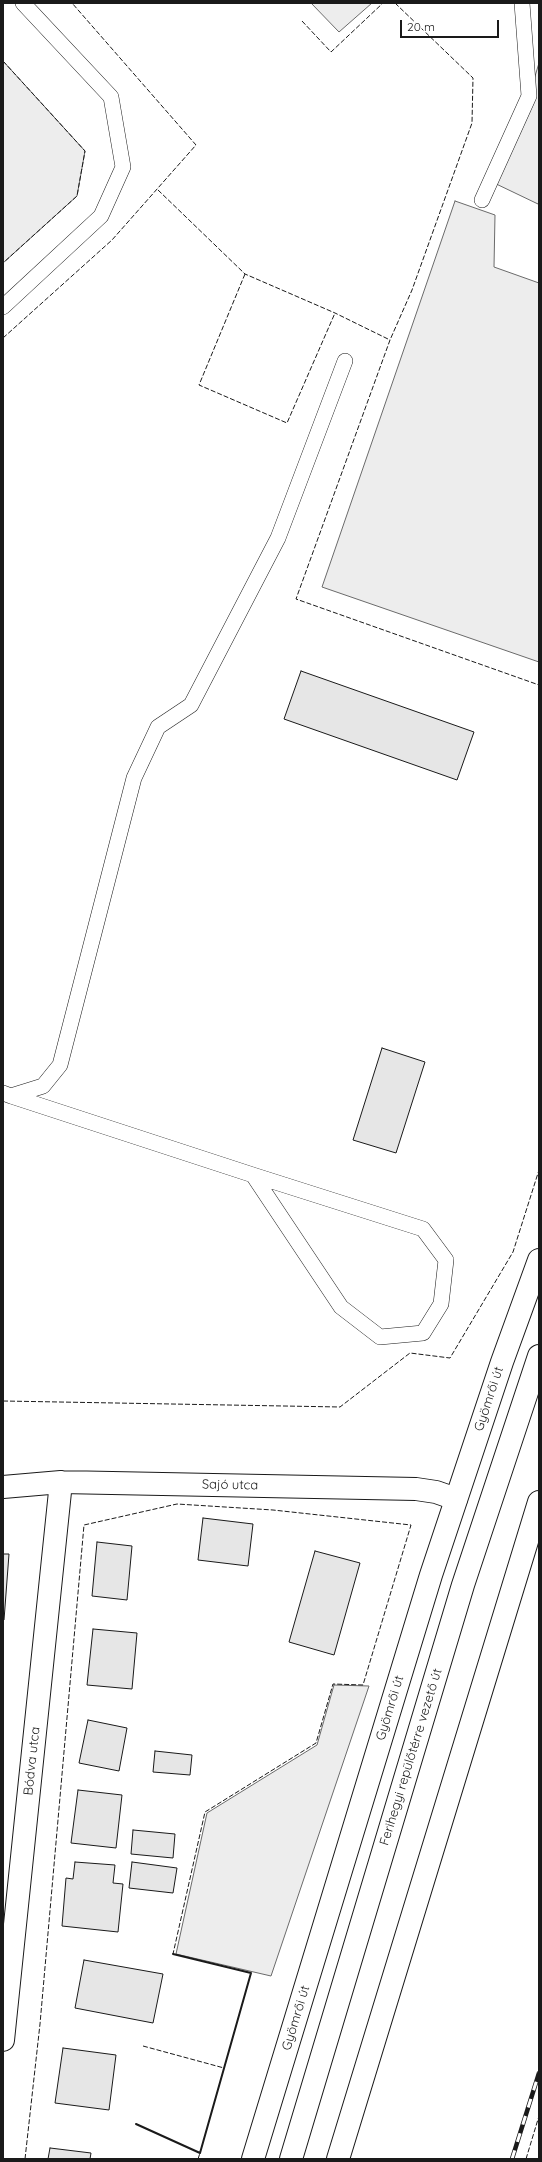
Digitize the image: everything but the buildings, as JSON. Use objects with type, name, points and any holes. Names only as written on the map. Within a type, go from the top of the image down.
[{"type":"street","name":"Gyömrői út","points":[[253,2159],[431,1576],[502,1362],[539,1260]]},
{"type":"street","name":"Ferihegyi repülőtérre vezető út","points":[[291,2159],[463,1585],[539,1356]]},
{"type":"street","name":"Sajó utca","points":[[3,1487],[61,1482],[416,1489],[436,1492],[456,1499]]},
{"type":"street","name":"Bódva utca","points":[[3,2040],[61,1482]]},
{"type":"street","points":[[338,2159],[539,1502]]},
{"type":"lane","points":[[3,307],[101,216],[123,168],[111,97],[24,3]]},
{"type":"lane","points":[[482,200],[529,96],[522,3]]},
{"type":"lane","points":[[7,1095],[43,1086],[60,1065],[134,778],[158,727],[191,706],[278,538],[345,361]]},
{"type":"lane","points":[[7,1095],[423,1229],[446,1260],[441,1304],[423,1332],[380,1337],[341,1307],[253,1175]]},
{"type":"shaded area","points":[[311,3],[372,3],[339,32]]},
{"type":"shaded area","points":[[3,61],[85,151],[77,196],[3,263]]},
{"type":"shaded area","points":[[539,63],[538,204],[490,181],[529,96]]},
{"type":"shaded area","points":[[455,201],[495,215],[494,267],[539,283],[539,662],[322,587]]},
{"type":"shaded area","points":[[334,1685],[369,1686],[271,1976],[176,1954],[207,1813],[317,1745]]},
{"type":"railway","points":[[512,2159],[539,2073]]},
{"type":"fence","points":[[3,338],[112,240],[196,145],[72,3]]},
{"type":"fence","points":[[302,21],[331,52],[383,3]]},
{"type":"fence","points":[[395,3],[473,78],[472,123],[412,290],[390,340],[296,599],[539,685]]},
{"type":"fence","points":[[3,61],[85,151],[77,196],[3,263]]},
{"type":"fence","points":[[158,190],[245,274],[335,313],[390,340]]},
{"type":"fence","points":[[245,274],[199,385],[287,423],[335,313]]},
{"type":"fence","points":[[3,1401],[340,1407],[410,1353],[450,1358],[513,1252],[539,1170]]},
{"type":"fence","points":[[25,2159],[40,2024],[84,1525],[177,1504],[273,1510],[411,1525],[363,1685],[333,1684],[316,1743],[205,1812],[173,1954]]},
{"type":"fence","points":[[143,2046],[224,2068]]},
{"type":"fence","points":[[526,2159],[539,2116]]},
{"type":"fence","points":[[198,2159],[200,2153]]},
{"type":"wall","points":[[136,2124],[200,2153],[251,1973],[173,1954]]}]
